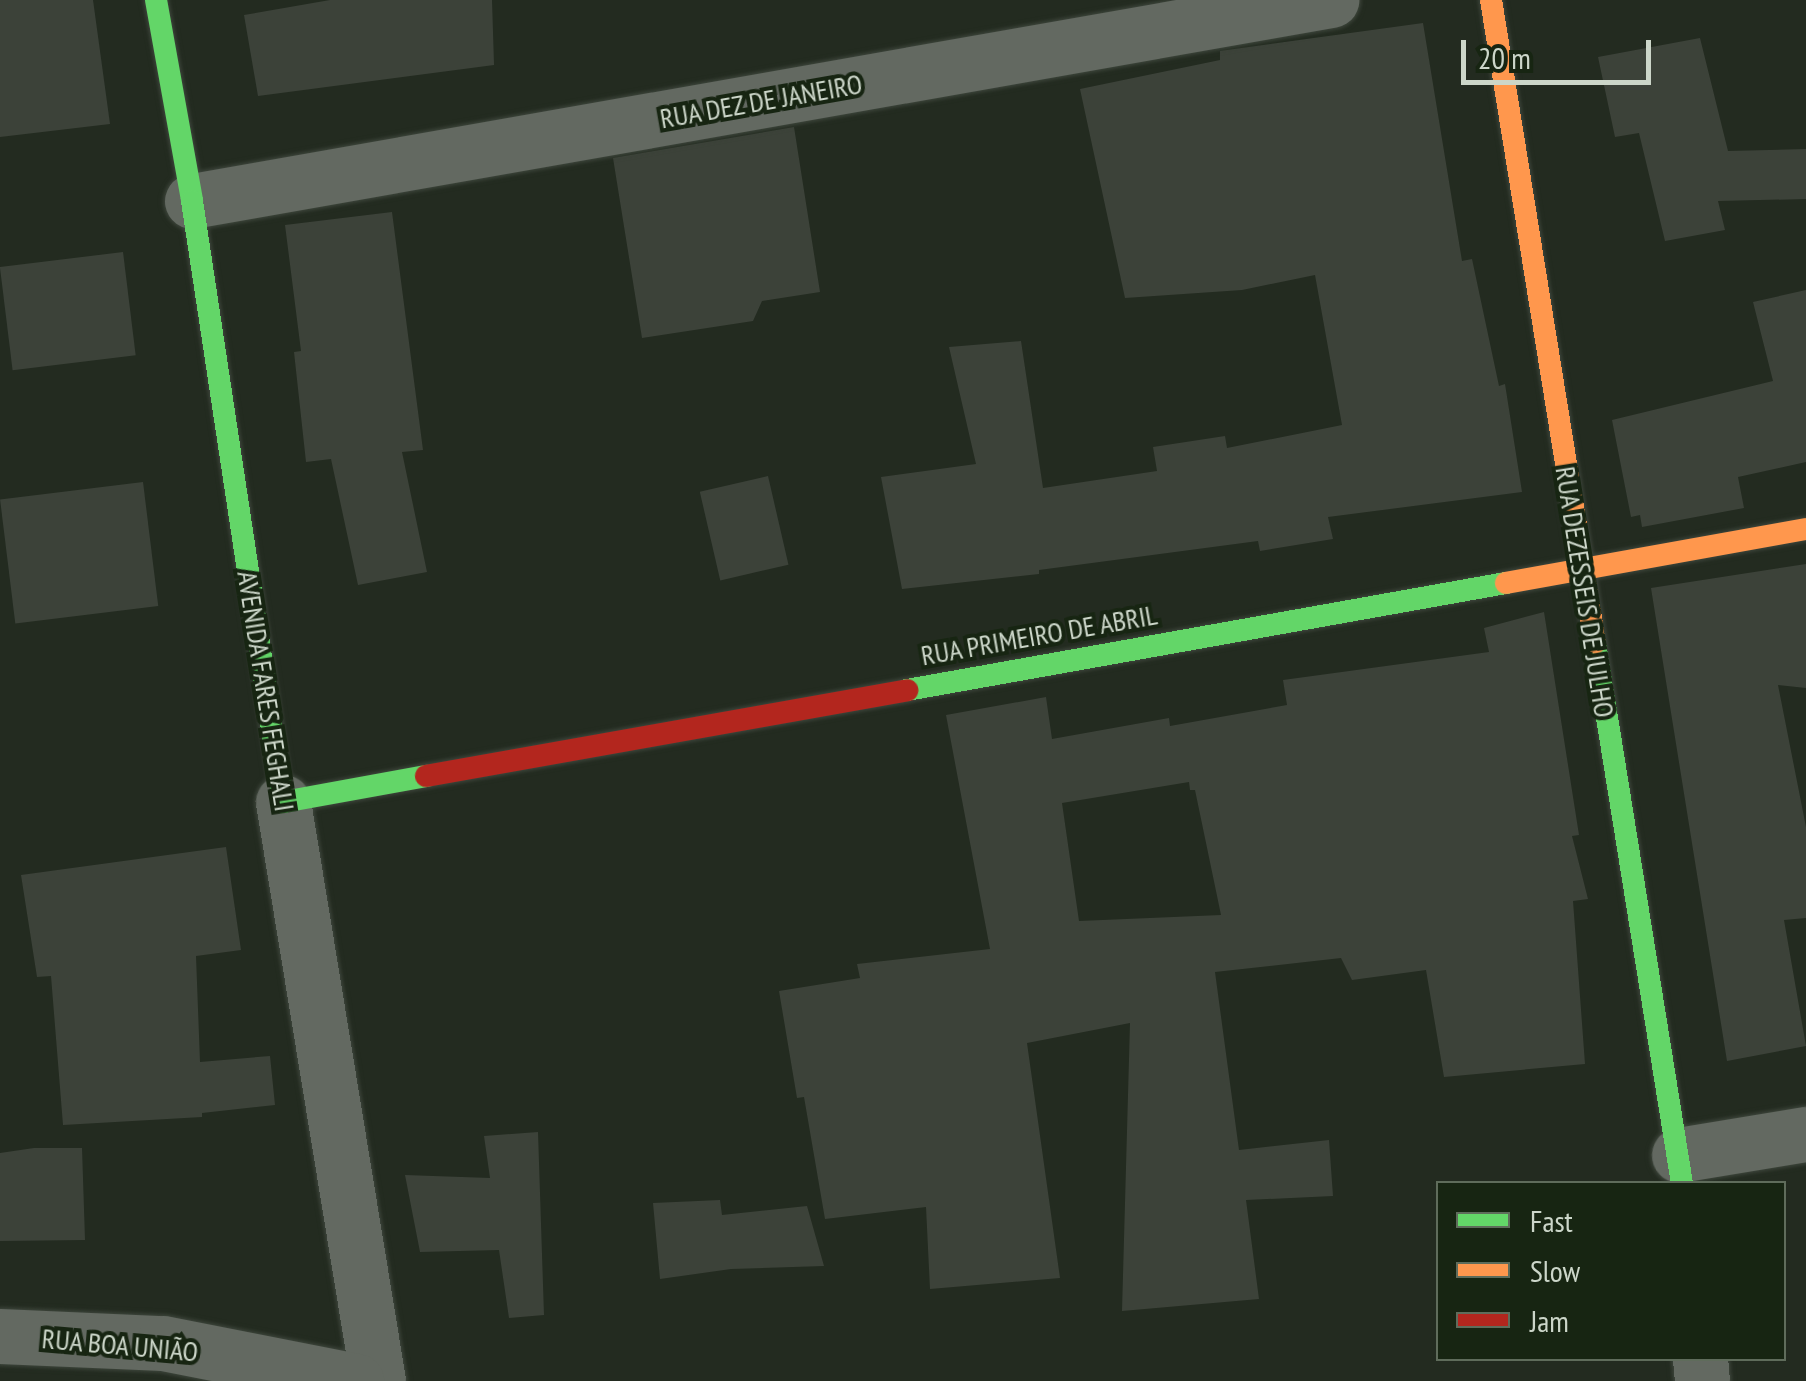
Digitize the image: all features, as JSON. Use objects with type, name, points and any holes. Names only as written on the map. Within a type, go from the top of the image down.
[{"type":"street","name":"AVENIDA FARES FEGHALI","points":[[156,0],[192,202],[283,802],[378,1381]]},
{"type":"street","name":"RUA DEZ DE JANEIRO","points":[[192,202],[1330,0]]},
{"type":"street","name":"RUA DEZESSEIS DE JULHO","points":[[1492,0],[1580,568],[1680,1170]]},
{"type":"street","name":"RUA PRIMEIRO DE ABRIL","points":[[283,802],[1806,530]]},
{"type":"street","points":[[1680,1170],[1806,1134]]},
{"type":"street","name":"RUA BOA UNIÃO","points":[[0,1336],[163,1362],[356,1381]]},
{"type":"building","points":[[0,0],[93,0],[110,124],[0,137]]},
{"type":"building","points":[[330,0],[492,0],[494,65],[258,96],[244,15]]},
{"type":"building","points":[[1423,23],[1462,261],[1472,259],[1499,386],[1505,384],[1522,492],[1328,517],[1333,539],[1260,551],[1258,541],[1039,570],[1039,574],[902,589],[881,477],[976,464],[949,347],[1021,341],[1043,488],[1157,471],[1153,447],[1225,436],[1227,448],[1342,425],[1315,275],[1242,290],[1125,298],[1080,89],[1220,60],[1220,51]]},
{"type":"building","points":[[1700,38],[1728,151],[1806,149],[1806,199],[1718,201],[1725,230],[1665,241],[1639,133],[1615,137],[1598,57]]},
{"type":"building","points":[[794,127],[820,292],[762,301],[753,321],[642,338],[613,158]]},
{"type":"building","points":[[392,212],[423,450],[402,452],[427,572],[358,585],[331,459],[306,462],[294,352],[301,351],[285,225]]},
{"type":"building","points":[[123,252],[136,355],[13,370],[0,267]]},
{"type":"building","points":[[1806,290],[1806,462],[1738,477],[1744,508],[1642,527],[1640,515],[1631,517],[1612,420],[1773,381],[1753,302]]},
{"type":"building","points":[[768,476],[788,565],[720,580],[700,492]]},
{"type":"building","points":[[143,482],[158,606],[15,624],[0,500]]},
{"type":"building","points":[[1806,564],[1806,688],[1778,685],[1806,827],[1806,918],[1784,920],[1806,1046],[1727,1061],[1651,588]]},
{"type":"building","points":[[1544,612],[1579,835],[1572,836],[1588,899],[1573,901],[1585,1064],[1444,1077],[1426,970],[1352,980],[1341,958],[1215,972],[1239,1150],[1329,1140],[1333,1196],[1246,1200],[1259,1299],[1122,1311],[1130,1023],[1027,1043],[1060,1278],[930,1289],[926,1207],[825,1219],[804,1097],[797,1098],[779,991],[860,978],[857,964],[990,949],[946,715],[1046,697],[1052,739],[1169,718],[1170,726],[1287,705],[1283,680],[1489,652],[1484,628]],"holes":[[[1189,782],[1190,790],[1195,790],[1221,915],[1079,921],[1062,803]]]},
{"type":"building","points":[[226,847],[241,950],[196,956],[200,1062],[270,1056],[275,1105],[202,1113],[202,1117],[63,1125],[51,976],[37,977],[21,875]]},
{"type":"building","points":[[538,1132],[544,1315],[509,1318],[499,1250],[420,1252],[405,1175],[490,1178],[484,1136]]},
{"type":"building","points":[[82,1148],[85,1240],[0,1241],[0,1153]]},
{"type":"building","points":[[720,1200],[722,1215],[807,1206],[824,1266],[731,1269],[660,1279],[653,1203]]},
{"type":"traffic: fast","points":[[156,0],[192,201],[283,802],[426,776]]},
{"type":"traffic: fast","points":[[907,690],[1506,583]]},
{"type":"traffic: fast","points":[[1595,643],[1682,1181]]},
{"type":"traffic: slow","points":[[1491,0],[1595,643]]},
{"type":"traffic: slow","points":[[1506,583],[1806,529]]},
{"type":"traffic: jam","points":[[426,776],[907,690]]}]
